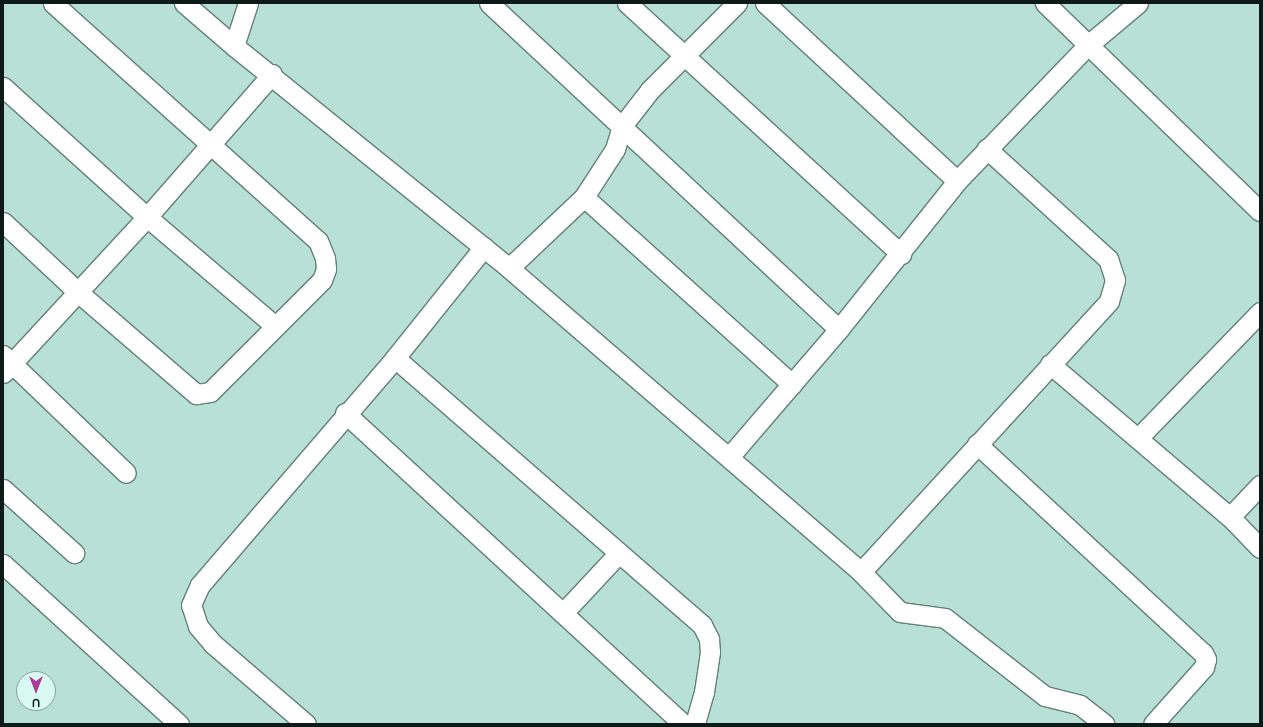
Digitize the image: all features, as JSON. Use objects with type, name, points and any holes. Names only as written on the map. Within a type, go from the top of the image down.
[{"type":"lane","points":[[3,222],[79,293],[196,394],[210,392],[322,280],[325,258],[318,241],[53,3]]},
{"type":"lane","points":[[184,3],[234,46],[272,74],[509,268],[861,572],[900,612],[945,618],[1045,696],[1080,705],[1104,724]]},
{"type":"lane","points":[[234,46],[248,3]]},
{"type":"lane","points":[[489,3],[839,329]]},
{"type":"lane","points":[[627,3],[686,55],[900,254]]},
{"type":"lane","points":[[509,268],[584,197],[615,149],[622,126],[650,90],[737,3]]},
{"type":"lane","points":[[765,3],[957,181]]},
{"type":"lane","points":[[1045,3],[1260,211]]},
{"type":"lane","points":[[729,457],[839,329],[957,181],[1088,45],[1138,3]]},
{"type":"lane","points":[[126,473],[6,364],[79,293],[272,74]]},
{"type":"lane","points":[[3,87],[147,217],[276,326]]},
{"type":"lane","points":[[861,572],[1109,301],[1115,280],[1108,259],[987,149]]},
{"type":"lane","points":[[584,197],[792,384]]},
{"type":"lane","points":[[306,724],[213,644],[198,626],[191,605],[200,585],[345,413],[395,358],[484,248]]},
{"type":"lane","points":[[1139,437],[1260,312]]},
{"type":"lane","points":[[395,358],[702,625],[709,639],[710,652],[704,692],[695,724]]},
{"type":"lane","points":[[1050,364],[1139,437],[1230,517],[1260,548]]},
{"type":"lane","points":[[345,413],[683,724]]},
{"type":"lane","points":[[977,444],[1203,653],[1206,659],[1204,667],[1153,724]]},
{"type":"lane","points":[[1230,517],[1260,485]]},
{"type":"lane","points":[[3,490],[74,553]]},
{"type":"lane","points":[[562,613],[619,553]]},
{"type":"lane","points":[[3,564],[179,724]]},
{"type":"shaded area","points":[[3,3],[1260,3],[1260,724],[3,724]]}]
